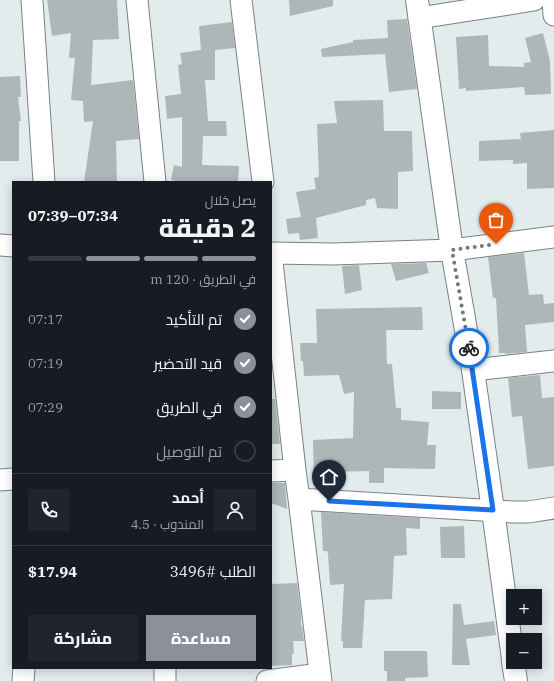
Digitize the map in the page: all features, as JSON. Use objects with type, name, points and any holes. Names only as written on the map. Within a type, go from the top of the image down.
[{"type":"street","points":[[32,0],[44,181]]},
{"type":"street","points":[[137,0],[155,181]]},
{"type":"street","points":[[241,0],[262,181]]},
{"type":"street","points":[[510,633],[473,370],[452,250],[418,9],[534,0]]},
{"type":"street","points":[[553,0],[554,14]]},
{"type":"street","points":[[272,253],[333,254],[452,250],[554,237]]},
{"type":"street","points":[[0,245],[12,246]]},
{"type":"street","points":[[267,681],[320,677],[272,262]]},
{"type":"street","points":[[473,370],[554,361]]},
{"type":"street","points":[[272,471],[295,470]]},
{"type":"street","points":[[0,480],[12,479]]},
{"type":"street","points":[[299,499],[528,512],[554,508]]},
{"type":"street","points":[[23,681],[24,669]]},
{"type":"street","points":[[165,669],[166,681]]},
{"type":"street","points":[[514,669],[516,681]]},
{"type":"building","points":[[47,0],[117,0],[119,39],[93,40],[91,85],[133,80],[139,139],[116,141],[117,181],[84,181],[93,121],[84,122],[83,101],[71,100],[75,58],[69,58],[71,33],[52,36]]},
{"type":"building","points":[[289,0],[333,0],[333,6],[290,16]]},
{"type":"building","points":[[407,19],[417,89],[389,92],[385,54],[322,57],[321,49],[353,42],[353,40],[388,38],[387,20]]},
{"type":"building","points":[[232,22],[235,48],[215,50],[215,80],[205,80],[208,121],[226,121],[227,136],[203,136],[202,165],[239,166],[238,181],[171,180],[174,165],[182,167],[182,117],[167,119],[165,96],[181,94],[178,65],[182,64],[180,53],[201,50],[199,26]]},
{"type":"building","points":[[543,33],[550,61],[551,94],[525,95],[524,87],[466,91],[466,88],[459,89],[456,37],[488,35],[489,66],[524,67],[524,63],[531,62],[525,38]]},
{"type":"building","points":[[20,76],[21,97],[18,97],[21,121],[19,121],[19,161],[0,161],[0,77]]},
{"type":"building","points":[[383,100],[384,131],[412,131],[413,171],[398,172],[398,209],[377,208],[375,198],[366,200],[366,205],[316,218],[318,238],[300,240],[299,233],[288,234],[286,219],[301,217],[296,192],[316,189],[314,178],[319,177],[317,124],[337,123],[334,101]]},
{"type":"building","points":[[554,130],[554,188],[527,189],[527,163],[513,164],[513,160],[479,161],[479,141],[521,139],[520,133]]},
{"type":"building","points":[[524,253],[529,295],[543,294],[544,304],[554,303],[554,322],[525,325],[527,352],[505,354],[499,353],[496,298],[493,298],[488,257]]},
{"type":"building","points":[[426,263],[429,273],[396,281],[391,264]]},
{"type":"building","points":[[359,265],[362,290],[345,294],[342,266]]},
{"type":"building","points":[[422,307],[423,330],[386,330],[387,364],[392,364],[396,408],[401,408],[401,420],[429,422],[427,445],[436,445],[435,469],[384,468],[384,483],[369,483],[369,471],[331,472],[331,484],[314,484],[313,440],[353,438],[354,392],[344,394],[339,375],[304,376],[300,343],[317,343],[316,309]]},
{"type":"building","points":[[540,375],[542,398],[554,397],[554,466],[528,469],[522,416],[512,417],[508,378]]},
{"type":"building","points":[[432,391],[461,392],[461,409],[432,409]]},
{"type":"building","points":[[272,399],[275,399],[280,444],[272,444]]},
{"type":"building","points":[[272,483],[285,483],[287,509],[272,503]]},
{"type":"building","points":[[321,512],[420,518],[420,529],[406,528],[407,555],[394,556],[392,599],[365,600],[362,648],[343,648],[343,641],[341,641],[344,584],[330,585],[328,554],[327,551],[323,551]]},
{"type":"building","points":[[464,526],[465,558],[441,558],[440,527]]},
{"type":"building","points":[[297,583],[304,641],[293,641],[294,654],[292,654],[292,665],[272,666],[272,584]]},
{"type":"building","points":[[453,604],[461,604],[464,625],[494,621],[496,635],[466,639],[470,665],[452,665]]},
{"type":"building","points":[[384,651],[427,651],[428,677],[405,678],[405,681],[387,681],[387,671],[384,671]]},
{"type":"way so far","points":[[469,348],[452,250],[496,244]]},
{"type":"route","points":[[329,501],[493,510],[469,348]]}]
